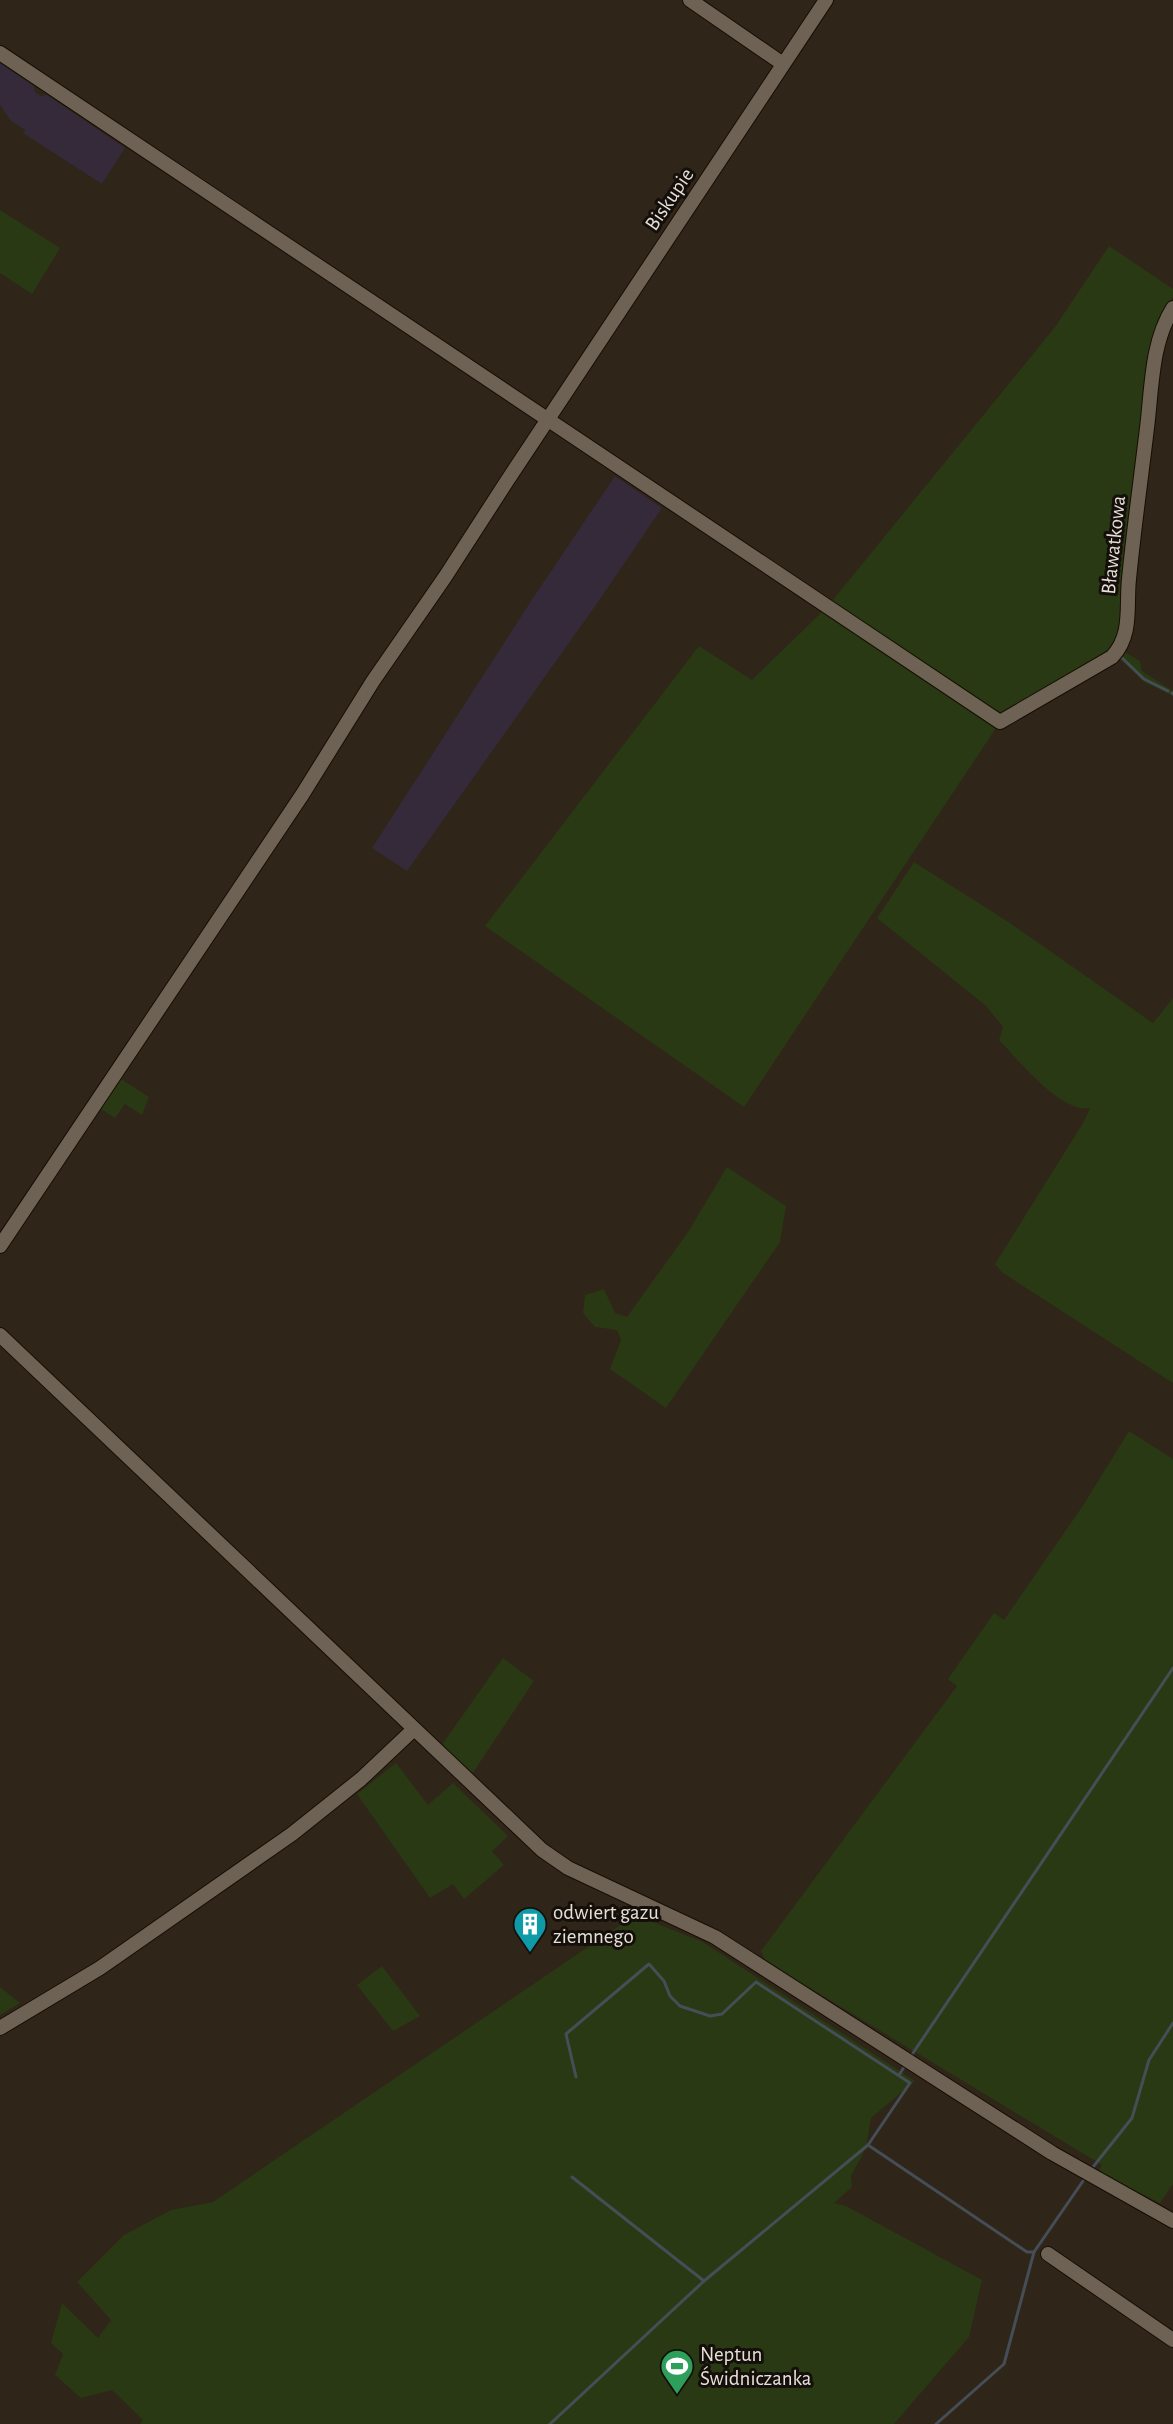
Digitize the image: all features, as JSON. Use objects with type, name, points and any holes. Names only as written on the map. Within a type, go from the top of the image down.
[{"type":"street","points":[[690,0],[783,64]]},
{"type":"street","name":"Biskupie","points":[[0,1246],[302,795],[373,681],[445,577],[826,0]]},
{"type":"street","points":[[0,53],[547,420]]},
{"type":"street","name":"Bławatkowa","points":[[547,420],[1000,722],[1112,657],[1123,643],[1127,628],[1132,549],[1155,361],[1162,327],[1173,308]]},
{"type":"street","points":[[0,1335],[527,1837],[555,1859],[587,1877],[715,1937],[1091,2177],[1173,2221]]},
{"type":"street","points":[[0,2028],[100,1968],[292,1834],[335,1802],[414,1729]]},
{"type":"street","points":[[1048,2254],[1173,2340]]},
{"type":"shaded area","points":[[0,63],[34,86],[35,92],[41,96],[47,95],[125,148],[102,184],[23,133],[25,130],[11,121],[0,105]]},
{"type":"shaded area","points":[[615,476],[662,508],[407,871],[372,848],[533,598]]},
{"type":"green space","points":[[0,210],[60,248],[32,294],[0,273]]},
{"type":"green space","points":[[1109,246],[1173,289],[1173,297],[1156,325],[1162,327],[1121,648],[1000,722],[744,1107],[485,926],[699,646],[752,680],[828,606],[1055,327]]},
{"type":"green space","points":[[1123,651],[1140,661],[1142,671],[1173,691],[1173,696],[1144,682],[1118,657]]},
{"type":"green space","points":[[914,862],[1007,921],[1153,1023],[1173,998],[1173,1383],[1003,1273],[995,1264],[1083,1123],[1090,1108],[1079,1108],[1067,1103],[1041,1084],[999,1040],[1003,1027],[986,1006],[877,918]]},
{"type":"green space","points":[[121,1079],[149,1097],[142,1115],[125,1104],[115,1118],[101,1109]]},
{"type":"green space","points":[[727,1167],[786,1206],[780,1242],[666,1408],[610,1369],[621,1340],[617,1330],[595,1327],[583,1313],[585,1295],[604,1289],[615,1313],[627,1317],[688,1232]]},
{"type":"green space","points":[[1129,1431],[1173,1459],[1173,2184],[1160,2203],[1098,2172],[1102,2165],[765,1961],[761,1951],[957,1686],[948,1679],[994,1613],[1004,1620],[1084,1504]]},
{"type":"green space","points":[[503,1658],[534,1681],[472,1774],[441,1746]]},
{"type":"green space","points":[[396,1763],[428,1805],[453,1783],[508,1836],[492,1851],[504,1865],[464,1899],[453,1884],[430,1898],[357,1794]]},
{"type":"green space","points":[[635,1915],[703,1942],[915,2081],[871,2118],[866,2148],[851,2176],[852,2187],[834,2203],[846,2206],[982,2280],[969,2337],[894,2424],[140,2424],[143,2420],[112,2390],[81,2398],[55,2375],[63,2354],[51,2343],[62,2303],[98,2338],[111,2320],[77,2282],[124,2235],[171,2210],[213,2202]]},
{"type":"green space","points":[[382,1966],[420,2016],[393,2031],[357,1985]]},
{"type":"green space","points":[[0,1987],[20,2003],[0,2015]]},
{"type":"waterway","points":[[1119,655],[1144,679],[1168,691]]},
{"type":"waterway","points":[[911,2056],[1173,1668]]},
{"type":"waterway","points":[[550,2424],[704,2281],[868,2145],[910,2083],[756,1982],[722,2014],[710,2016],[680,2006],[670,1996],[664,1981],[649,1964],[566,2034],[576,2077]]},
{"type":"waterway","points":[[1093,2167],[1132,2118],[1149,2060],[1173,2023]]},
{"type":"waterway","points":[[899,2075],[906,2064]]},
{"type":"waterway","points":[[868,2145],[1027,2252],[1034,2252],[1004,2364],[936,2424]]},
{"type":"waterway","points":[[572,2177],[704,2281]]},
{"type":"waterway","points":[[1034,2252],[1083,2181]]},
{"type":"place","name":"odwiert gazu ziemnego","points":[[530,1953]]},
{"type":"place","name":"Neptun Świdniczanka","points":[[677,2395]]}]
